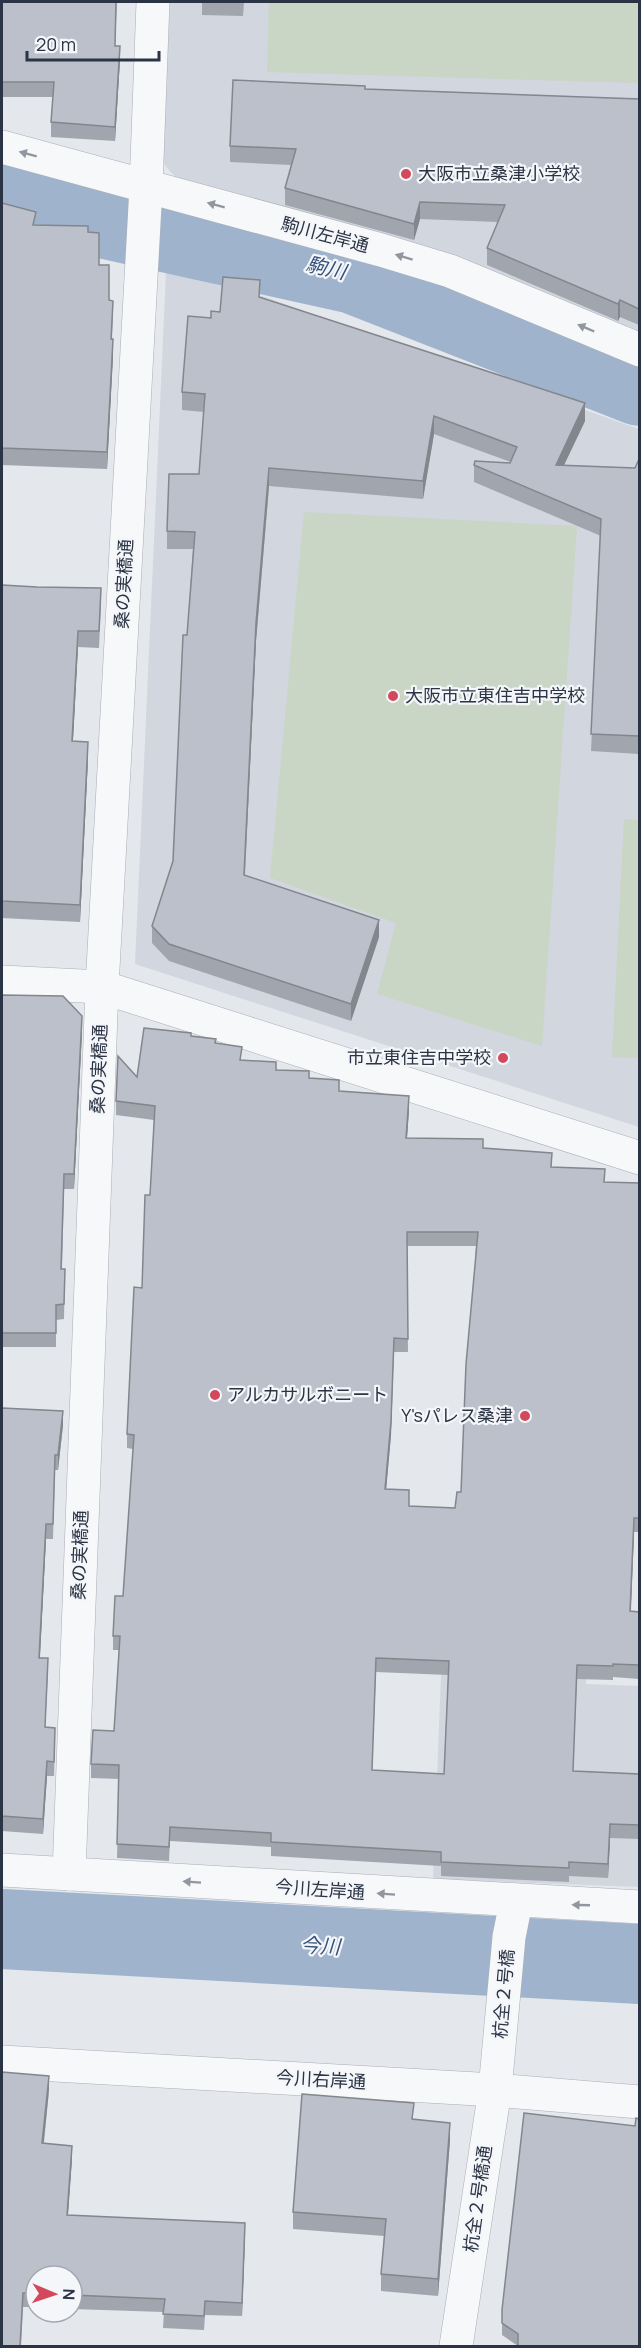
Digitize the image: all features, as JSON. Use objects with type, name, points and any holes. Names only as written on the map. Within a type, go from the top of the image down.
[{"type":"street","points":[[145,194],[153,2]]},
{"type":"street","name":"駒川左岸通","points":[[2,147],[145,194],[381,250],[450,272],[639,350]]},
{"type":"street","name":"桑の実橋通","points":[[69,1874],[102,987],[145,194]]},
{"type":"street","points":[[2,982],[102,987],[639,1158]]},
{"type":"street","name":"今川左岸通","points":[[2,1870],[516,1902],[639,1907]]},
{"type":"street","name":"杭全２号橋","points":[[499,2052],[509,1937],[516,1902]]},
{"type":"street","name":"杭全２号橋通","points":[[456,2346],[499,2052]]},
{"type":"street","name":"今川右岸通","points":[[2,2062],[495,2090],[639,2102]]},
{"type":"shaded area","name":"大阪市立桑津小学校","points":[[170,2],[639,2],[639,336],[181,184],[163,163]]},
{"type":"shaded area","name":"大阪市立東住吉中学校","points":[[166,272],[265,297],[639,429],[639,1127],[135,964]]},
{"type":"shaded area","points":[[442,1650],[587,1655],[586,1684],[639,1686],[639,1887],[433,1879]]},
{"type":"green space","points":[[269,2],[639,2],[639,83],[267,72]]},
{"type":"green space","points":[[304,512],[577,526],[542,1046],[377,994],[396,923],[270,878]]},
{"type":"green space","points":[[624,819],[639,820],[639,1058],[612,1057]]},
{"type":"building","points":[[2,2],[116,2],[115,46],[120,46],[115,127],[51,122],[54,82],[2,82]]},
{"type":"building","points":[[233,80],[365,86],[365,89],[639,99],[639,309],[620,300],[618,304],[487,248],[505,205],[420,202],[414,224],[285,188],[296,149],[230,146]]},
{"type":"building","points":[[2,203],[36,212],[33,225],[88,226],[88,232],[99,233],[99,265],[109,265],[109,300],[113,301],[107,452],[2,448]]},
{"type":"building","points":[[223,277],[260,280],[259,297],[585,403],[556,465],[635,468],[639,459],[639,736],[591,734],[601,519],[474,465],[475,461],[510,463],[517,447],[434,416],[423,481],[269,468],[256,623],[244,875],[379,920],[351,1004],[169,944],[152,926],[173,861],[183,635],[187,635],[195,532],[167,531],[169,474],[199,474],[205,394],[182,392],[188,316],[211,318],[211,311],[220,312]]},
{"type":"building","points":[[2,585],[101,588],[99,631],[78,631],[72,741],[88,742],[80,905],[2,901]]},
{"type":"building","points":[[2,995],[63,996],[82,1016],[74,1174],[64,1174],[61,1269],[65,1269],[64,1304],[56,1305],[56,1333],[2,1333]]},
{"type":"building","points":[[144,1028],[191,1033],[191,1036],[216,1039],[215,1043],[242,1047],[240,1060],[276,1062],[276,1070],[309,1071],[309,1078],[339,1080],[339,1091],[409,1096],[406,1138],[483,1139],[483,1148],[552,1153],[551,1167],[605,1169],[604,1182],[639,1183],[639,1518],[634,1518],[630,1611],[639,1612],[639,1665],[577,1665],[573,1771],[639,1774],[639,1825],[610,1824],[608,1864],[569,1862],[569,1868],[441,1862],[441,1852],[271,1842],[271,1833],[170,1827],[169,1847],[117,1844],[119,1765],[91,1764],[93,1730],[114,1731],[120,1636],[113,1636],[115,1596],[123,1596],[134,1435],[127,1434],[134,1287],[142,1288],[145,1195],[150,1195],[155,1106],[116,1101],[118,1056],[137,1077]],"holes":[[[407,1232],[478,1232],[466,1364],[461,1492],[457,1492],[455,1508],[409,1506],[409,1490],[385,1489],[391,1421],[394,1338],[408,1339]],[[376,1658],[449,1661],[444,1774],[372,1770]]]},
{"type":"building","points":[[2,1408],[63,1411],[58,1455],[55,1455],[53,1524],[46,1524],[39,1658],[48,1658],[45,1727],[55,1728],[54,1762],[47,1761],[43,1819],[2,1816]]},
{"type":"building","points":[[2,2072],[49,2076],[42,2143],[72,2146],[67,2215],[245,2223],[242,2303],[205,2301],[204,2316],[163,2314],[165,2299],[84,2296],[84,2264],[24,2264],[20,2346],[2,2346]]},
{"type":"building","points":[[302,2094],[414,2103],[412,2119],[450,2123],[438,2279],[381,2274],[386,2219],[293,2212]]},
{"type":"building","points":[[524,2113],[635,2126],[636,2118],[639,2119],[639,2346],[518,2346],[518,2334],[502,2323]]},
{"type":"waterway","name":"駒川","points":[[2,188],[84,214],[354,274],[640,386]]},
{"type":"waterway","name":"今川","points":[[2,1929],[640,1964]]},
{"type":"place","name":"大阪市立桑津小学校","points":[[406,174]]},
{"type":"place","name":"大阪市立東住吉中学校","points":[[393,696]]},
{"type":"place","name":"市立東住吉中学校","points":[[503,1058]]},
{"type":"place","name":"アルカサルボニート","points":[[215,1395]]},
{"type":"place","name":"Y'sパレス桑津","points":[[525,1416]]}]
